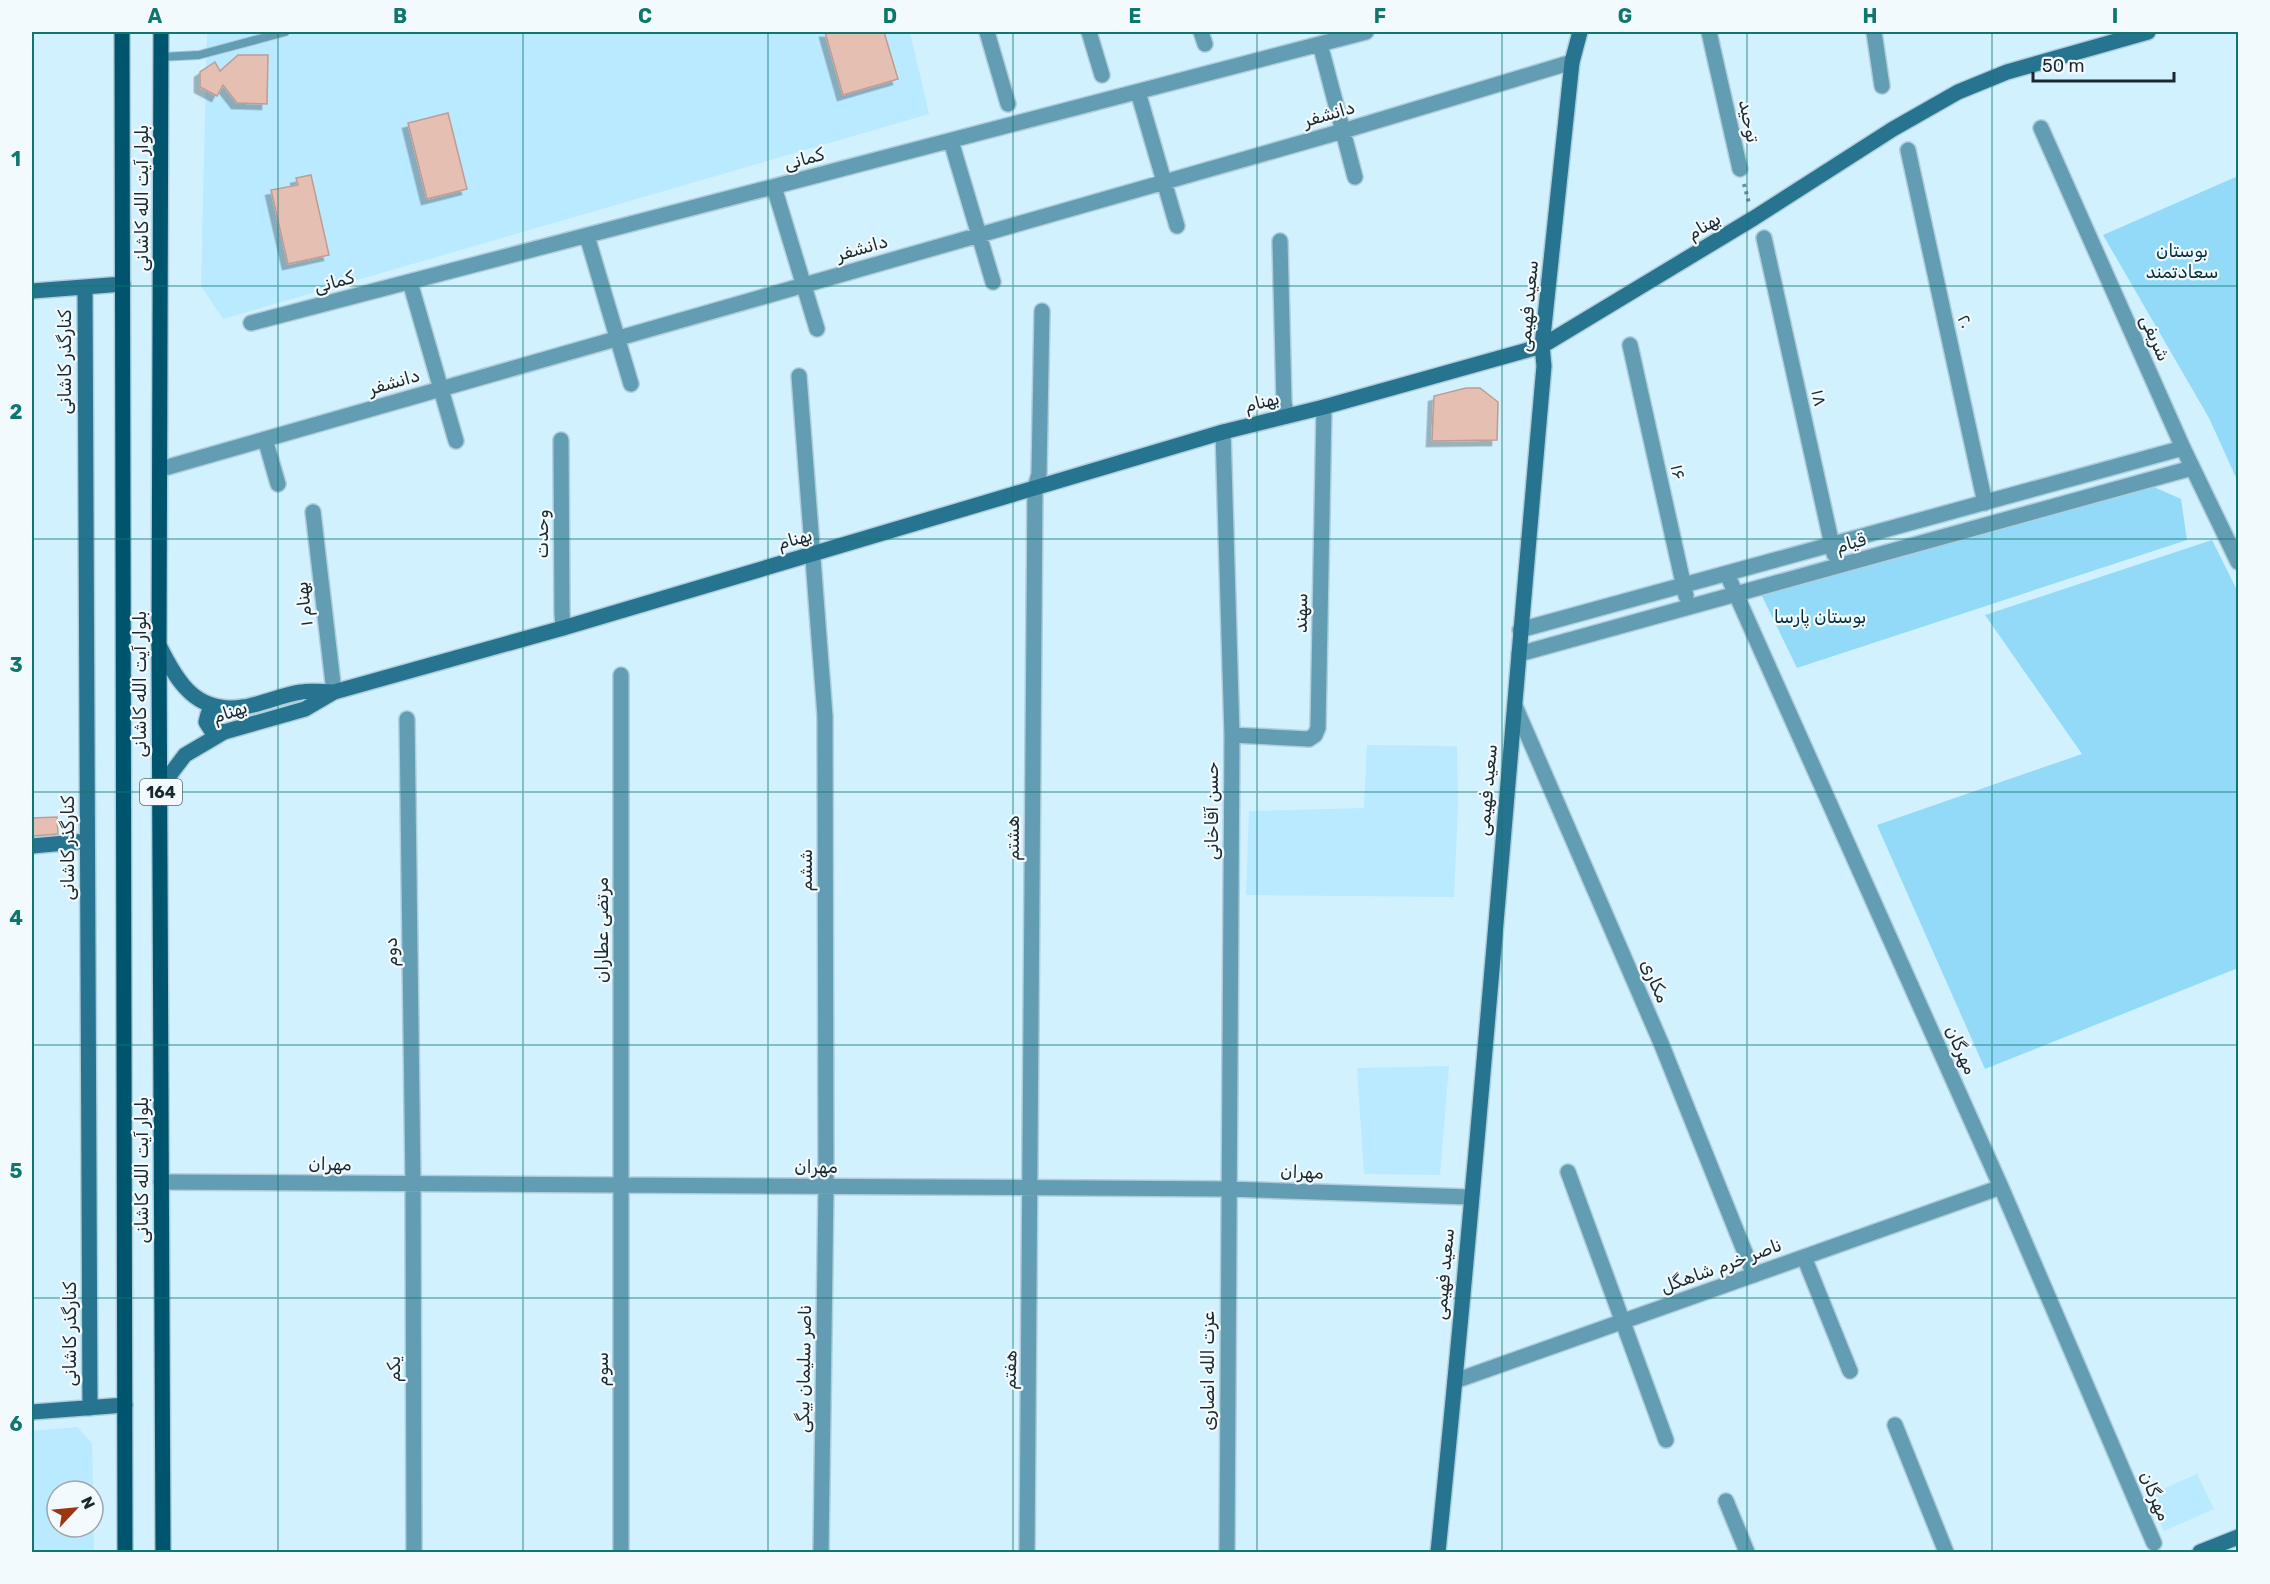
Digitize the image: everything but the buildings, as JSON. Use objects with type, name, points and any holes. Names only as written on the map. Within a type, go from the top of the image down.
[{"type":"main road","name":"بلوار آیت الله کاشانی","points":[[123,32],[125,1552]]},
{"type":"main road","name":"بلوار آیت الله کاشانی","points":[[161,32],[159,645],[163,1552]]},
{"type":"main road","name":"سعید فهیمی","points":[[1438,1552],[1515,706],[1544,366],[1542,346],[1572,62],[1580,32]]},
{"type":"main road","name":"بهنام","points":[[161,796],[169,776],[185,755],[224,732],[305,709],[334,692],[812,555],[1037,481],[1324,407],[1542,346],[1754,218],[1893,129],[1958,92],[2007,72],[2148,32]]},
{"type":"main road","points":[[32,291],[123,284]]},
{"type":"main road","name":"کنارگذر کاشانی","points":[[85,287],[90,1408]]},
{"type":"main road","name":"بهنام","points":[[159,645],[170,668],[186,690],[217,708],[243,707],[302,691],[334,692]]},
{"type":"main road","points":[[217,708],[208,714],[206,722],[211,730],[224,732]]},
{"type":"main road","points":[[32,846],[87,842]]},
{"type":"main road","points":[[32,1412],[125,1405]]},
{"type":"main road","points":[[2200,1552],[2238,1537]]},
{"type":"street","points":[[987,32],[1008,104]]},
{"type":"street","points":[[1089,32],[1102,75]]},
{"type":"street","name":"کمانی","points":[[251,323],[1366,32]]},
{"type":"street","name":"توحید","points":[[1709,32],[1740,169]]},
{"type":"street","points":[[1874,32],[1882,86]]},
{"type":"street","points":[[1320,44],[1354,177]]},
{"type":"street","name":"دانشفر","points":[[161,469],[1343,131],[1572,62]]},
{"type":"street","points":[[1138,92],[1177,226]]},
{"type":"street","name":"شریفی","points":[[2041,128],[2192,468],[2238,562]]},
{"type":"street","points":[[951,141],[993,282]]},
{"type":"street","name":"۲۰","points":[[1908,150],[1985,503]]},
{"type":"street","points":[[774,187],[817,329]]},
{"type":"street","points":[[587,236],[631,384]]},
{"type":"street","name":"۱۸","points":[[1764,238],[1837,567]]},
{"type":"street","points":[[1280,241],[1284,403],[1287,416]]},
{"type":"street","points":[[410,282],[456,441]]},
{"type":"street","name":"هشتم","points":[[1031,1188],[1037,481],[1042,311]]},
{"type":"street","name":"۱۶","points":[[1630,345],[1690,607]]},
{"type":"street","name":"ششم","points":[[799,376],[825,716],[826,1186]]},
{"type":"street","name":"سهند","points":[[1232,735],[1309,739],[1315,735],[1318,728],[1324,407]]},
{"type":"street","name":"حسن آقاخانی","points":[[1223,432],[1232,735],[1228,1189]]},
{"type":"street","points":[[265,440],[278,484]]},
{"type":"street","name":"وحدت","points":[[561,440],[563,628]]},
{"type":"street","name":"قیام","points":[[1520,630],[2183,448]]},
{"type":"street","name":"قیام","points":[[1519,654],[2192,468]]},
{"type":"street","name":"بهنام ۱","points":[[313,512],[334,692]]},
{"type":"street","name":"مهرگان","points":[[1726,574],[2001,1187],[2154,1543]]},
{"type":"street","name":"مرتضی عطاران","points":[[621,675],[622,1186]]},
{"type":"street","name":"مکاری","points":[[1515,706],[1661,1043],[1754,1275]]},
{"type":"street","name":"دوم","points":[[407,719],[413,1185]]},
{"type":"street","points":[[1568,1172],[1666,1440]]},
{"type":"street","name":"مهران","points":[[161,1182],[1228,1189],[1470,1197]]},
{"type":"street","name":"یکم","points":[[413,1185],[414,1552]]},
{"type":"street","name":"سوم","points":[[621,1552],[622,1186]]},
{"type":"street","name":"ناصر سلیمان بیگی","points":[[821,1552],[826,1186]]},
{"type":"street","name":"ناصر خرم شاهگل","points":[[1455,1381],[2001,1187]]},
{"type":"street","name":"هفتم","points":[[1027,1552],[1031,1188]]},
{"type":"street","name":"عزت الله انصاری","points":[[1227,1552],[1228,1189]]},
{"type":"street","points":[[1804,1257],[1850,1371]]},
{"type":"street","points":[[1895,1425],[1946,1552]]},
{"type":"street","points":[[1726,1501],[1747,1552]]},
{"type":"lane","points":[[161,57],[199,56],[285,32]]},
{"type":"path","name":"توحید","points":[[1740,169],[1754,218]]},
{"type":"shaded area","points":[[207,32],[910,32],[929,114],[223,319],[201,286]]},
{"type":"shaded area","points":[[1367,745],[1457,746],[1458,805],[1454,897],[1246,895],[1249,811],[1364,808]]},
{"type":"shaded area","points":[[1449,1066],[1440,1175],[1364,1174],[1357,1068]]},
{"type":"shaded area","points":[[77,1427],[92,1443],[93,1479],[45,1479],[45,1539],[94,1539],[94,1550],[32,1552],[32,1431]]},
{"type":"shaded area","points":[[2197,1474],[2214,1509],[2164,1531],[2147,1496]]},
{"type":"green space","name":"بوستان سعادتمند","points":[[2238,176],[2238,482],[2209,418],[2103,235]]},
{"type":"green space","name":"بوستان پارسا","points":[[2145,483],[2181,499],[2187,540],[1797,668],[1759,590]]},
{"type":"green space","points":[[2212,540],[2238,592],[2238,968],[1985,1069],[1877,825],[2082,754],[1985,615]]}]
